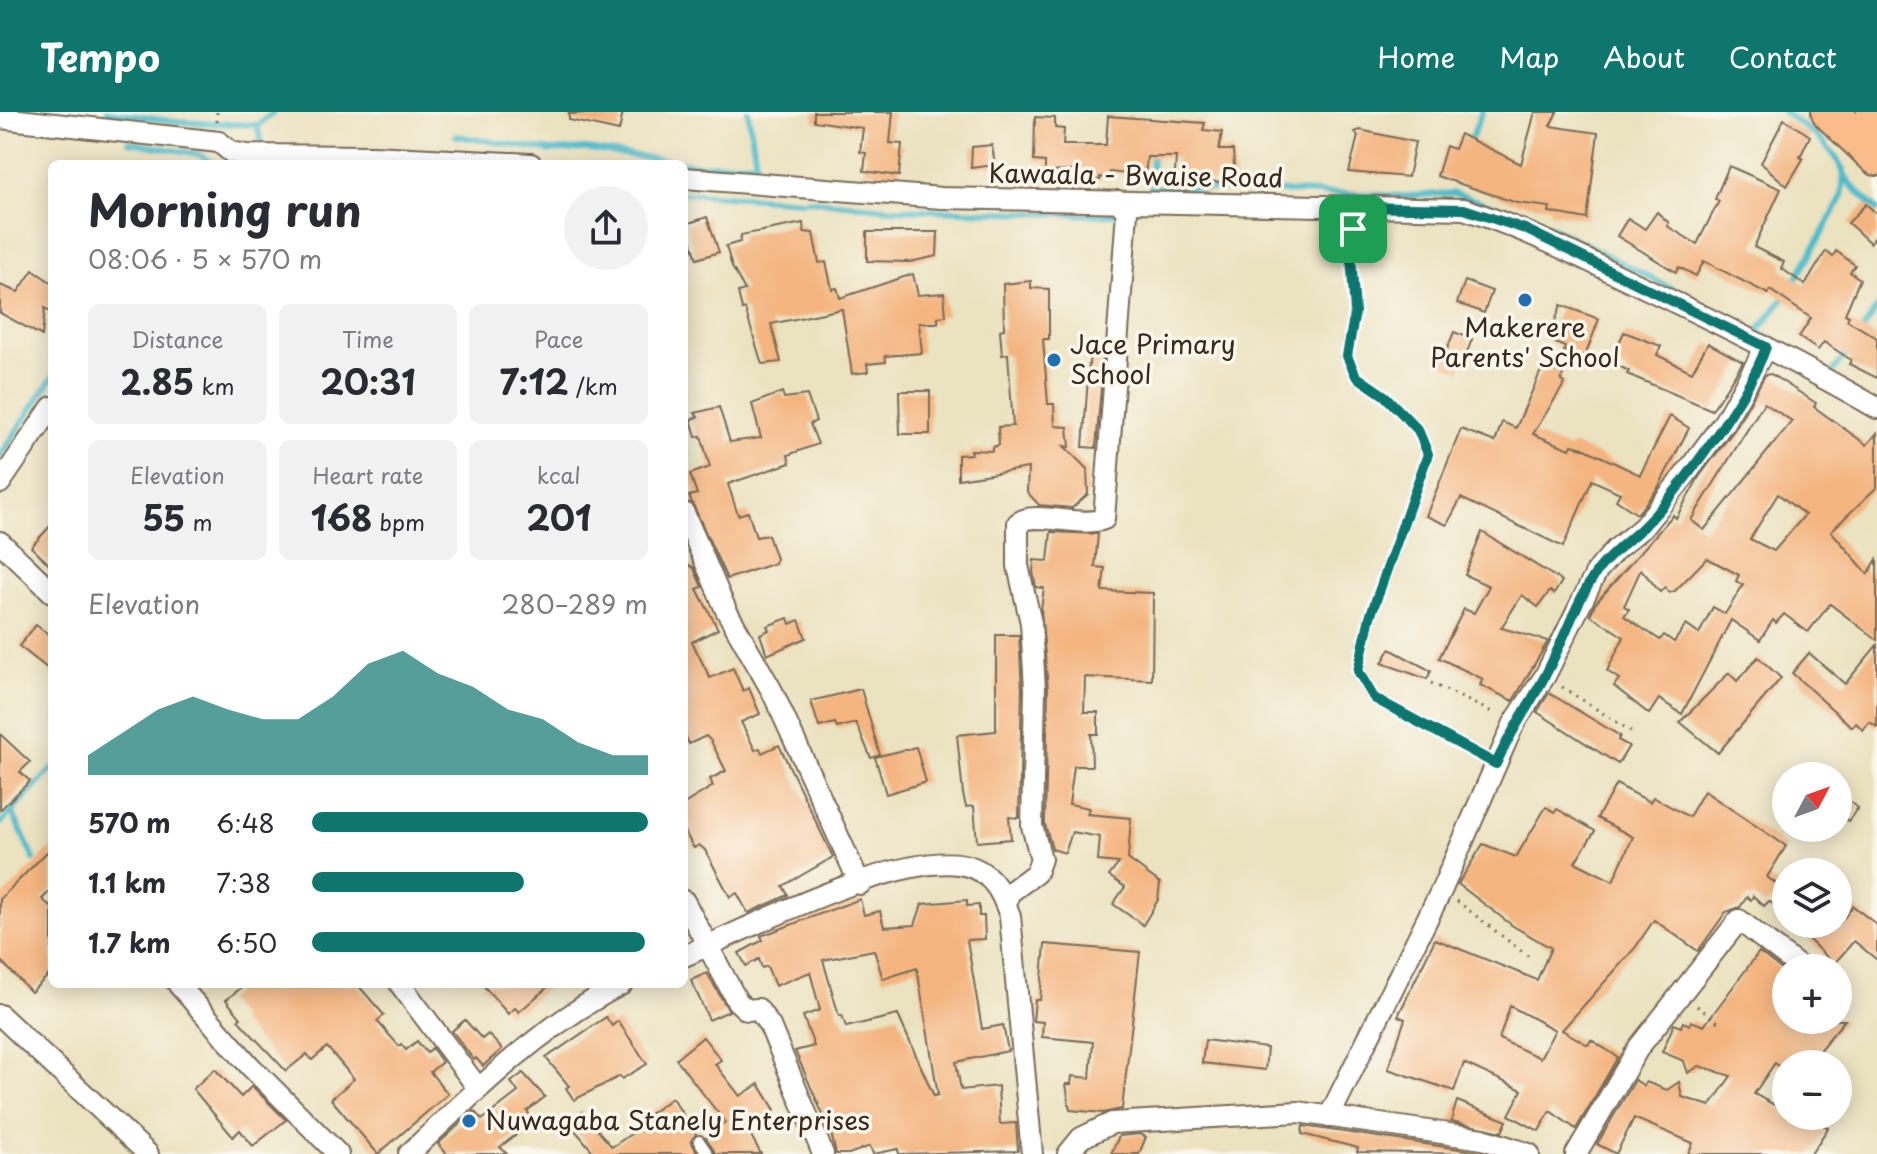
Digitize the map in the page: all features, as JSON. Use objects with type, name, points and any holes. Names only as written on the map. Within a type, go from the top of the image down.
[{"type":"highway","points":[[1830,112],[1877,157]]},
{"type":"street","points":[[0,118],[234,153],[452,160]]},
{"type":"street","name":"Kawaala - Bwaise Road","points":[[688,178],[942,198],[1464,209],[1525,229],[1766,347],[1877,408]]},
{"type":"street","points":[[1032,1154],[1006,904],[1009,893],[1036,873],[1041,859],[1032,826],[1035,689],[1031,623],[1018,566],[1018,523],[1027,518],[1077,522],[1104,519],[1127,212],[1118,201]]},
{"type":"street","points":[[1329,1117],[1442,889],[1514,723],[1545,676],[1597,571],[1615,550],[1643,527],[1684,476],[1724,422],[1766,347]]},
{"type":"street","points":[[0,483],[48,413]]},
{"type":"street","points":[[688,522],[726,610],[772,691],[860,884]]},
{"type":"street","points":[[0,542],[48,588]]},
{"type":"street","points":[[688,954],[816,898],[921,863],[972,867],[993,881],[1006,904]]},
{"type":"street","points":[[688,908],[737,1001],[747,1010],[758,1009],[774,1035],[823,1154]]},
{"type":"street","points":[[1576,1154],[1639,1047],[1739,920],[1783,954]]},
{"type":"street","points":[[182,988],[250,1066],[338,1154]]},
{"type":"street","points":[[403,988],[478,1088]]},
{"type":"street","points":[[409,1154],[478,1088],[584,1006],[615,988]]},
{"type":"street","points":[[0,1015],[148,1154]]},
{"type":"street","points":[[1068,1154],[1081,1138],[1112,1123],[1298,1112],[1483,1139],[1529,1154]]},
{"type":"lane","points":[[1355,207],[1351,256],[1355,312],[1347,356],[1356,376],[1385,396],[1418,430],[1428,454],[1370,617],[1358,671],[1374,698],[1496,764]]},
{"type":"lane","points":[[699,1141],[708,1154]]},
{"type":"path","points":[[1545,676],[1632,732]]},
{"type":"path","points":[[1431,683],[1514,723]]},
{"type":"path","points":[[1442,889],[1529,957]]},
{"type":"path","points":[[1681,994],[1722,1025]]},
{"type":"building","points":[[623,112],[619,131],[569,120],[569,114]]},
{"type":"building","points":[[814,112],[893,112],[890,143],[902,144],[899,176],[864,171],[866,153],[860,152],[863,128],[814,121]]},
{"type":"building","points":[[1535,112],[1557,112],[1550,126],[1598,133],[1587,219],[1549,212],[1550,207],[1517,203],[1437,176],[1446,146],[1454,149],[1460,134],[1521,164]]},
{"type":"building","points":[[1108,116],[1205,123],[1203,130],[1222,132],[1219,150],[1233,150],[1235,183],[1189,180],[1189,187],[1174,186],[1176,157],[1147,157],[1145,176],[1110,172],[1109,179],[1100,177],[1100,180],[1076,180],[1075,171],[1045,172],[1045,162],[1034,161],[1035,117],[1055,118],[1055,128],[1064,129],[1063,145],[1106,145]]},
{"type":"building","points":[[1784,119],[1810,136],[1800,157],[1803,159],[1787,186],[1761,163]]},
{"type":"building","points":[[1360,130],[1415,142],[1408,177],[1349,172],[1358,136],[1355,132]]},
{"type":"building","points":[[992,145],[995,165],[971,168],[972,147]]},
{"type":"building","points":[[1729,166],[1781,189],[1754,247],[1784,262],[1781,268],[1805,285],[1826,251],[1833,256],[1836,251],[1855,265],[1850,272],[1860,279],[1845,314],[1849,316],[1847,320],[1877,338],[1877,378],[1849,364],[1851,360],[1824,342],[1818,350],[1799,337],[1811,318],[1770,290],[1768,294],[1704,261],[1696,276],[1679,267],[1676,272],[1617,236],[1628,218],[1645,229],[1657,212],[1669,223],[1667,226],[1697,244],[1719,201],[1715,199]]},
{"type":"building","points":[[1866,204],[1877,214],[1877,235],[1870,243],[1848,223]]},
{"type":"building","points":[[707,217],[719,252],[697,259],[688,223]]},
{"type":"building","points":[[803,223],[804,232],[813,233],[819,263],[826,262],[832,289],[837,288],[840,298],[913,274],[918,295],[944,293],[946,316],[938,317],[938,323],[919,323],[922,353],[885,356],[886,362],[867,364],[868,372],[852,374],[842,309],[771,324],[781,362],[762,364],[745,309],[742,310],[738,292],[745,290],[732,267],[726,246],[740,242],[741,235]]},
{"type":"building","points":[[867,232],[938,232],[937,256],[910,262],[867,261]]},
{"type":"building","points":[[33,270],[48,280],[48,310],[45,308],[42,336],[0,313],[0,285],[18,292]]},
{"type":"building","points":[[1031,281],[1031,288],[1049,289],[1049,339],[1043,339],[1048,404],[1054,404],[1055,426],[1068,427],[1070,447],[1064,446],[1087,469],[1088,494],[1072,508],[1039,505],[1027,492],[1028,468],[958,479],[958,455],[971,454],[971,450],[992,451],[992,447],[999,445],[998,427],[1013,426],[1008,354],[1002,355],[1000,330],[1004,329],[1003,284]]},
{"type":"building","points":[[1465,281],[1492,291],[1484,313],[1457,303]]},
{"type":"building","points":[[1561,305],[1599,319],[1585,356],[1564,351],[1565,347],[1548,340]]},
{"type":"building","points":[[1454,332],[1472,339],[1460,371],[1441,364]]},
{"type":"building","points":[[1624,332],[1661,346],[1657,355],[1692,372],[1708,343],[1743,362],[1712,410],[1627,374],[1629,371],[1610,362]]},
{"type":"building","points":[[1090,350],[1104,351],[1096,448],[1083,447]]},
{"type":"building","points":[[1543,366],[1563,374],[1561,381],[1565,383],[1533,434],[1570,449],[1572,445],[1583,448],[1640,475],[1670,416],[1689,428],[1658,488],[1637,514],[1616,500],[1620,493],[1592,480],[1563,547],[1461,498],[1447,525],[1426,516],[1461,429],[1495,442],[1502,422],[1516,428]]},
{"type":"building","points":[[1771,374],[1816,403],[1814,407],[1867,445],[1877,433],[1877,487],[1831,531],[1868,574],[1877,559],[1877,640],[1830,604],[1808,632],[1784,614],[1776,623],[1773,620],[1760,640],[1731,620],[1682,714],[1659,699],[1649,714],[1614,686],[1619,679],[1607,671],[1624,637],[1590,615],[1595,604],[1673,515],[1676,518],[1699,477],[1735,429],[1765,375]],"holes":[[[1764,403],[1792,421],[1704,530],[1691,520]],[[1778,494],[1805,515],[1774,551],[1750,539]],[[1707,558],[1739,575],[1736,581],[1743,585],[1725,614],[1713,607],[1699,634],[1686,625],[1674,642],[1664,635],[1660,640],[1624,616],[1629,609],[1624,606],[1641,569],[1660,592],[1665,587],[1669,593],[1675,591]]]},
{"type":"building","points":[[899,391],[930,391],[930,434],[900,434]]},
{"type":"building","points":[[782,392],[784,398],[807,395],[816,421],[810,424],[818,444],[788,455],[790,463],[728,484],[738,515],[748,512],[756,537],[768,535],[776,559],[775,563],[727,579],[689,496],[697,494],[690,474],[710,467],[701,436],[696,437],[691,419],[698,417],[695,413],[719,407],[730,442],[761,438],[752,404]]},
{"type":"building","points":[[48,528],[48,563],[31,547]]},
{"type":"building","points":[[1051,532],[1098,534],[1095,567],[1105,568],[1102,591],[1153,593],[1152,680],[1085,677],[1084,712],[1098,712],[1098,734],[1091,734],[1092,766],[1074,766],[1069,804],[1089,808],[1087,814],[1131,818],[1128,859],[1160,883],[1158,900],[1143,925],[1113,904],[1125,887],[1109,876],[1119,863],[1098,861],[1100,837],[1072,832],[1065,853],[1052,849],[1045,824],[1048,689],[1041,609],[1044,588],[1036,587],[1033,572],[1034,560],[1048,561]]},
{"type":"building","points":[[1482,532],[1562,581],[1554,594],[1550,591],[1538,607],[1522,595],[1501,628],[1548,641],[1513,701],[1480,685],[1483,679],[1439,658],[1464,609],[1474,613],[1489,586],[1465,575]]},
{"type":"building","points":[[688,564],[694,568],[702,587],[697,589],[718,629],[692,642],[710,678],[733,668],[743,691],[749,688],[760,714],[741,722],[755,750],[760,748],[762,753],[779,745],[833,857],[783,886],[788,895],[748,913],[737,893],[730,897],[705,850],[699,845],[694,848],[688,838],[688,802],[713,786],[710,779],[726,771],[706,736],[689,744]]},
{"type":"building","points":[[788,618],[790,624],[799,620],[806,638],[767,655],[760,634],[769,630],[767,626]]},
{"type":"building","points":[[36,625],[48,634],[48,669],[19,646]]},
{"type":"building","points":[[996,635],[1019,635],[1022,689],[1019,818],[1009,817],[1011,839],[977,842],[974,806],[966,807],[963,794],[957,735],[996,731]]},
{"type":"building","points":[[1877,645],[1877,727],[1870,722],[1863,730],[1856,723],[1852,727],[1792,673],[1809,653],[1845,684]]},
{"type":"building","points":[[1390,649],[1431,671],[1427,679],[1382,663]]},
{"type":"building","points":[[1758,657],[1781,678],[1718,753],[1680,722],[1729,673],[1737,681]]},
{"type":"building","points":[[861,689],[880,755],[871,758],[856,723],[837,728],[835,723],[819,727],[811,701]]},
{"type":"building","points":[[1549,693],[1620,736],[1618,740],[1629,746],[1618,764],[1537,712]]},
{"type":"building","points":[[0,734],[30,762],[20,772],[30,781],[0,810]]},
{"type":"building","points":[[916,747],[926,782],[886,794],[875,757]]},
{"type":"building","points":[[1616,784],[1650,802],[1653,797],[1689,817],[1704,791],[1772,837],[1772,842],[1786,846],[1779,858],[1772,858],[1772,869],[1767,877],[1772,881],[1772,903],[1769,901],[1764,906],[1753,896],[1751,900],[1747,897],[1740,907],[1726,912],[1698,951],[1654,920],[1635,948],[1562,1030],[1588,1045],[1591,1040],[1618,1057],[1576,1129],[1550,1111],[1539,1131],[1509,1115],[1522,1090],[1464,1063],[1454,1091],[1388,1069],[1405,1019],[1398,1016],[1435,939],[1537,980],[1551,948],[1513,926],[1458,884],[1483,844],[1516,857],[1546,807],[1555,812],[1557,809],[1595,831],[1575,862],[1613,881],[1633,837],[1597,818]],"holes":[[[1510,1006],[1555,1030],[1540,1058],[1499,1039]]]},
{"type":"building","points":[[48,851],[48,893],[42,899],[48,904],[48,976],[31,992],[0,960],[0,899]]},
{"type":"building","points":[[860,899],[864,915],[880,911],[884,927],[915,925],[922,904],[967,900],[967,906],[979,905],[979,916],[984,916],[985,939],[967,940],[982,1029],[1003,1025],[1008,1051],[956,1062],[961,1090],[998,1086],[1000,1124],[1016,1123],[1018,1151],[899,1154],[898,1149],[873,1154],[870,1146],[849,1154],[836,1154],[831,1133],[795,1051],[814,1046],[803,1016],[820,1010],[810,972],[775,986],[767,966],[762,968],[759,959],[746,966],[739,953],[763,940],[761,936]],"holes":[[[874,950],[883,979],[917,968],[938,1095],[934,1096],[898,1015],[846,1027],[842,1015],[839,1016],[823,960]]]},
{"type":"building","points":[[1852,907],[1877,925],[1877,960],[1854,941],[1843,954],[1824,954],[1808,939],[1852,938]]},
{"type":"building","points":[[1045,944],[1140,952],[1122,1109],[1103,1113],[1070,1110],[1066,1084],[1071,1084],[1072,1076],[1090,1078],[1093,1042],[1042,1037],[1043,1022],[1033,1021],[1035,1000],[1040,1000]]},
{"type":"building","points":[[1759,952],[1772,962],[1772,1034],[1833,1034],[1819,1050],[1772,1050],[1772,1067],[1754,1094],[1772,1104],[1772,1130],[1827,1130],[1811,1154],[1688,1154],[1693,1143],[1634,1118],[1616,1154],[1597,1144],[1635,1080],[1644,1086],[1646,1082],[1667,1090],[1679,1082],[1682,1097],[1710,1106],[1731,1076],[1699,1066],[1688,1073],[1684,1061],[1662,1052],[1674,1024],[1681,1027],[1683,1022],[1690,1025],[1691,1021],[1704,1026]]},
{"type":"building","points":[[707,973],[729,1011],[709,1020],[691,980]]},
{"type":"building","points":[[241,988],[360,988],[384,1015],[377,1021],[399,1046],[401,1044],[406,1050],[417,1041],[427,1053],[432,1048],[442,1062],[430,1072],[448,1094],[378,1154],[331,1099],[354,1079],[327,1047],[312,1060],[307,1054],[286,1071],[238,1020],[241,1018],[226,1000]]},
{"type":"building","points":[[485,988],[546,988],[519,1012],[515,1008],[508,1014]]},
{"type":"building","points":[[606,1017],[612,1026],[618,1021],[647,1064],[574,1100],[566,1088],[569,1086],[546,1058]]},
{"type":"building","points":[[465,1020],[482,1039],[488,1034],[502,1049],[483,1066],[476,1058],[474,1060],[452,1031]]},
{"type":"building","points":[[703,1037],[721,1060],[715,1064],[740,1096],[759,1084],[775,1110],[770,1113],[773,1117],[749,1132],[761,1154],[716,1154],[706,1138],[725,1122],[676,1059]]},
{"type":"building","points":[[1205,1040],[1267,1048],[1265,1070],[1202,1063]]},
{"type":"building","points":[[215,1069],[241,1097],[252,1086],[286,1120],[253,1146],[240,1130],[233,1137],[193,1089]]},
{"type":"building","points":[[523,1073],[545,1097],[527,1111],[534,1121],[500,1147],[507,1154],[447,1154],[438,1144],[474,1111],[482,1120],[518,1092],[511,1082]]},
{"type":"building","points":[[672,1098],[696,1134],[691,1141],[698,1154],[595,1154],[569,1123],[582,1112],[612,1147],[651,1120],[648,1115]]},
{"type":"building","points":[[1457,1101],[1507,1121],[1502,1132],[1451,1121]]},
{"type":"building","points":[[1303,1126],[1487,1154],[1357,1152],[1358,1148],[1302,1134]]},
{"type":"building","points":[[1140,1134],[1146,1137],[1139,1154],[1111,1154],[1119,1136]]},
{"type":"waterway","points":[[107,112],[179,122],[257,125],[263,148]]},
{"type":"waterway","points":[[257,126],[274,112]]},
{"type":"waterway","points":[[688,163],[756,162],[748,112]]},
{"type":"waterway","points":[[1469,144],[1482,112]]},
{"type":"waterway","points":[[1784,112],[1818,137],[1835,156],[1850,184],[1877,210]]},
{"type":"waterway","points":[[456,136],[551,151],[586,149],[664,160]]},
{"type":"waterway","points":[[129,142],[198,154],[209,160]]},
{"type":"waterway","points":[[1152,149],[1151,187],[1407,196],[1453,193],[1538,220],[1780,344]]},
{"type":"waterway","points":[[1794,283],[1842,198],[1844,169]]},
{"type":"waterway","points":[[688,193],[802,201]]},
{"type":"waterway","points":[[808,200],[893,209],[1097,215],[1121,213]]},
{"type":"waterway","points":[[1758,331],[1788,293]]},
{"type":"waterway","points":[[1860,334],[1877,308]]},
{"type":"waterway","points":[[1831,374],[1850,350]]},
{"type":"waterway","points":[[0,456],[48,384]]},
{"type":"waterway","points":[[0,824],[48,773]]},
{"type":"waterway","points":[[13,814],[34,859]]},
{"type":"place","name":"Makerere Parents' School","points":[[1525,300]]},
{"type":"place","name":"Jace Primary School","points":[[1054,360]]},
{"type":"place","name":"Nuwagaba Stanely Enterprises","points":[[469,1121]]},
{"type":"route","points":[[1355,207],[1464,209],[1525,229],[1568,248],[1766,347],[1761,362],[1724,422],[1684,476],[1643,527],[1615,550],[1597,571],[1545,676],[1514,723],[1496,764],[1374,698],[1358,671],[1370,617],[1428,454],[1418,430],[1385,396],[1356,376],[1347,356],[1355,312],[1351,256],[1353,229],[1355,207]]}]
